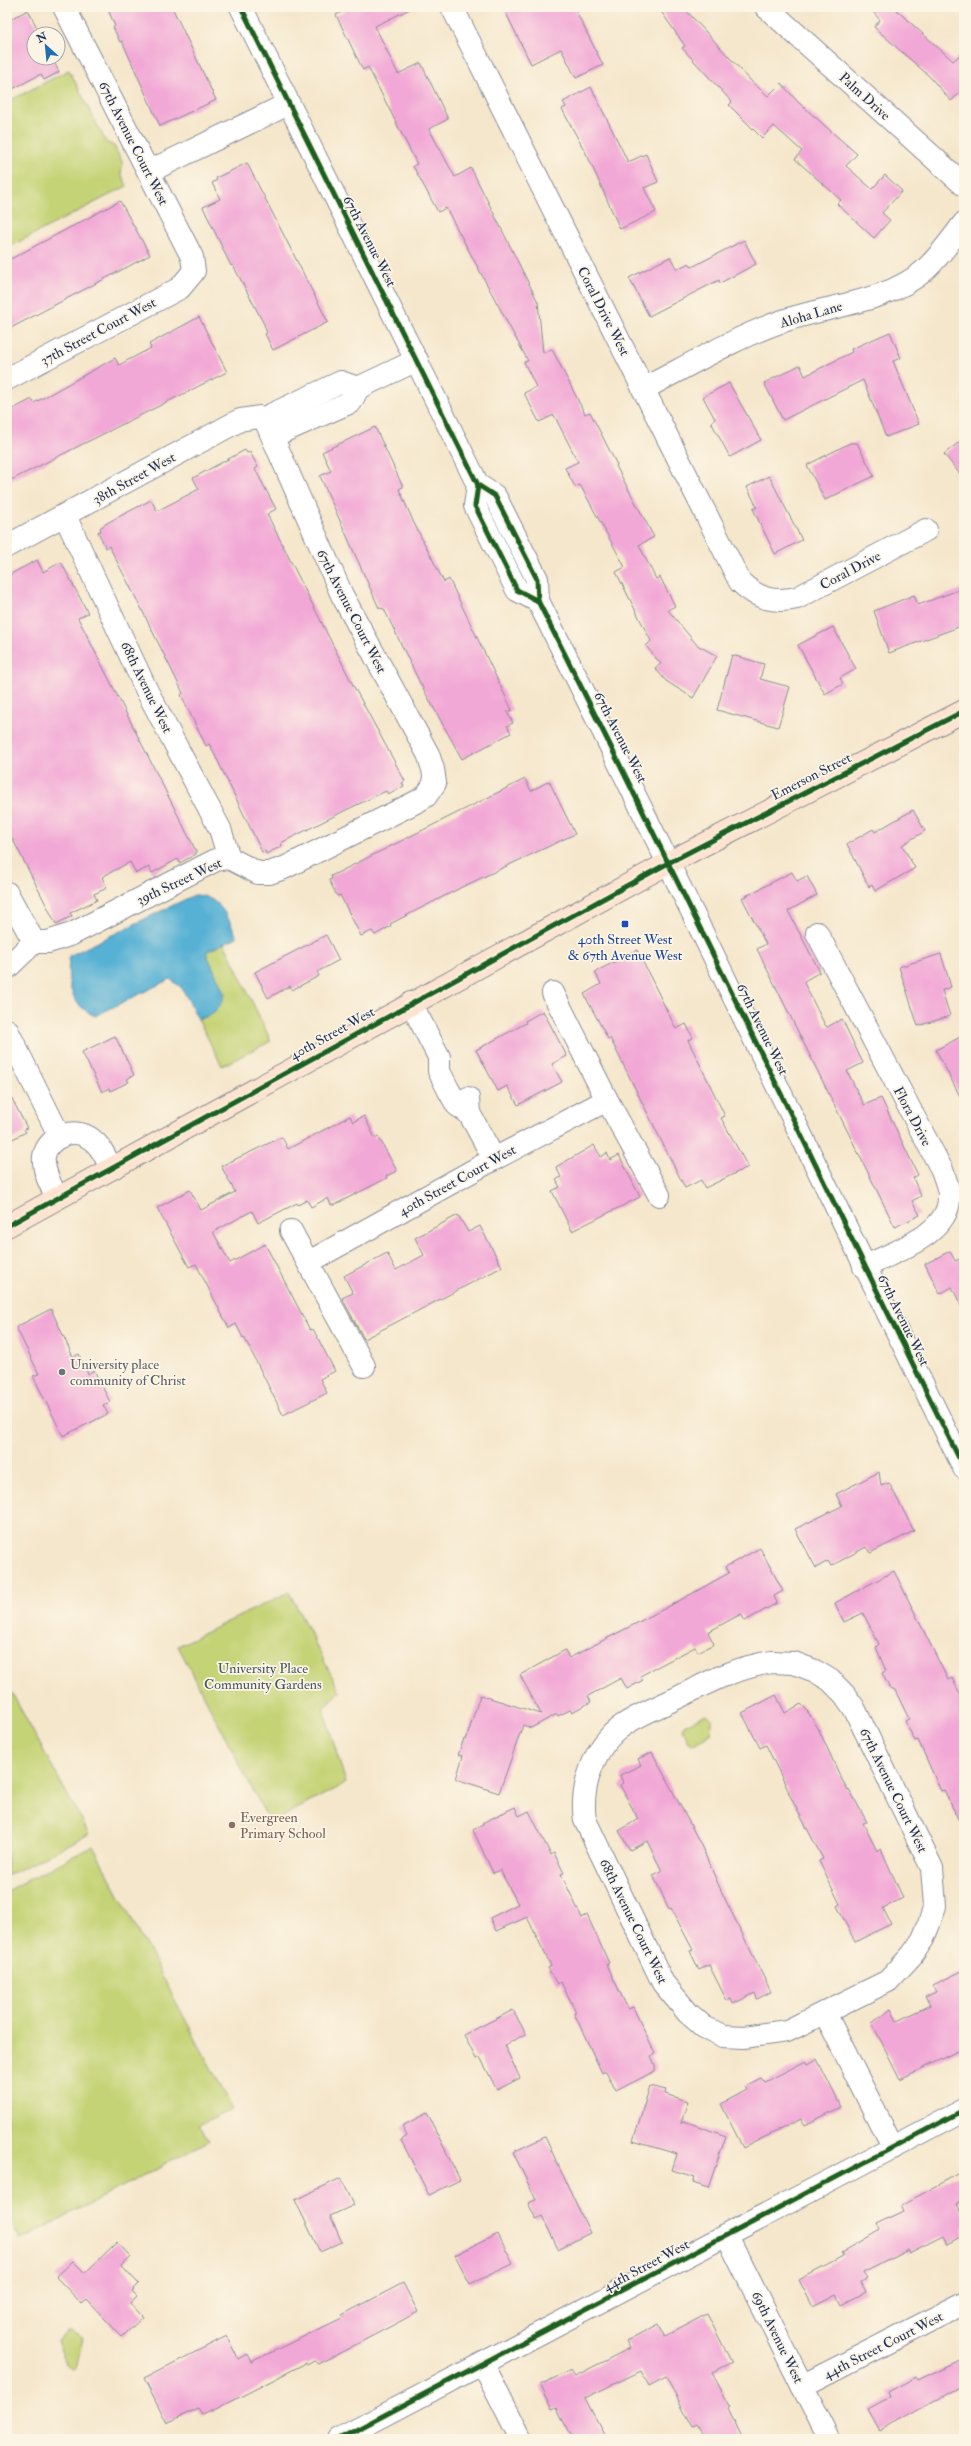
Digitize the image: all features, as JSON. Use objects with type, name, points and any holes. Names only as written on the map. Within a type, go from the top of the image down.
[{"type":"main road","name":"Emerson Street","points":[[670,862],[964,711]]},
{"type":"main road","name":"40th Street West","points":[[7,1226],[670,862]]},
{"type":"street","name":"67th Avenue Court West","points":[[64,7],[150,171],[192,257],[194,271],[188,281]]},
{"type":"street","name":"67th Avenue West","points":[[241,7],[478,485],[495,496],[537,579],[538,601],[670,862],[864,1267],[964,1468]]},
{"type":"street","name":"Coral Drive West","points":[[452,7],[740,582],[752,593],[772,600]]},
{"type":"street","name":"Palm Drive","points":[[766,7],[964,185]]},
{"type":"street","points":[[150,171],[288,104]]},
{"type":"street","name":"Aloha Lane","points":[[643,389],[782,321],[886,293],[906,283],[940,255],[964,223]]},
{"type":"street","name":"37th Street Court West","points":[[7,379],[169,294],[188,281]]},
{"type":"street","name":"38th Street West","points":[[7,546],[65,516],[240,420],[259,417],[268,428],[351,402],[358,388],[417,360]]},
{"type":"street","name":"67th Avenue Court West","points":[[268,428],[342,595],[428,754],[434,769],[435,783]]},
{"type":"street","name":"68th Avenue West","points":[[65,516],[147,691],[220,829],[229,858]]},
{"type":"street","name":"Coral Drive","points":[[772,600],[782,601],[797,598],[926,530]]},
{"type":"street","name":"39th Street West","points":[[41,942],[72,934],[216,860],[229,858],[258,873],[269,873],[418,801],[426,796],[435,783]]},
{"type":"street","points":[[7,893],[41,942],[7,968]]},
{"type":"street","name":"Flora Drive","points":[[818,933],[942,1170],[949,1188],[948,1209],[943,1220],[932,1231],[864,1267]]},
{"type":"street","points":[[553,993],[607,1100],[659,1195]]},
{"type":"street","points":[[411,1003],[440,1057],[439,1072],[448,1089],[457,1104],[469,1113],[494,1159]]},
{"type":"street","points":[[7,1030],[60,1137]]},
{"type":"street","name":"40th Street Court West","points":[[309,1262],[494,1159],[607,1100]]},
{"type":"street","points":[[57,1198],[46,1175],[44,1154],[50,1143],[60,1137],[70,1133],[85,1135],[100,1146],[111,1168]]},
{"type":"street","points":[[291,1231],[364,1366]]},
{"type":"street","name":"67th Avenue Court West","points":[[682,1695],[747,1666],[772,1662],[794,1663],[815,1671],[830,1680],[854,1708],[932,1868],[934,1906],[923,1939],[912,1955],[888,1981],[825,2013]]},
{"type":"street","name":"68th Avenue Court West","points":[[682,1695],[622,1726],[606,1744],[594,1763],[585,1782],[582,1804],[585,1820],[663,1983],[688,2013],[704,2027],[723,2036],[764,2036],[787,2031],[825,2013]]},
{"type":"street","points":[[825,2013],[893,2148]]},
{"type":"street","name":"44th Street West","points":[[340,2439],[964,2110]]},
{"type":"street","name":"69th Avenue West","points":[[727,2236],[829,2439]]},
{"type":"street","name":"44th Street Court West","points":[[802,2386],[964,2303]]},
{"type":"street","points":[[482,2364],[521,2439]]},
{"type":"green space","points":[[69,70],[106,142],[114,146],[123,164],[121,173],[127,186],[7,248],[7,102]]},
{"type":"green space","points":[[224,943],[271,1041],[222,1066],[198,1019],[209,1016],[206,952]]},
{"type":"green space","name":"University Place Community Gardens","points":[[289,1592],[340,1692],[323,1708],[346,1783],[270,1823],[178,1646]]},
{"type":"green space","points":[[7,1684],[89,1834],[7,1876]]},
{"type":"green space","points":[[706,1714],[712,1720],[711,1734],[692,1744],[688,1742],[682,1730],[684,1725]]},
{"type":"green space","points":[[93,1846],[233,2109],[199,2125],[210,2140],[21,2240],[7,2215],[7,1891]]},
{"type":"green space","points":[[67,2332],[72,2332],[83,2338],[76,2368],[73,2370],[67,2366],[57,2341]]},
{"type":"water","points":[[194,895],[203,896],[210,899],[222,908],[237,937],[206,952],[225,995],[218,1008],[208,1016],[198,1019],[182,988],[170,979],[95,1016],[86,1011],[75,999],[69,983],[69,956]]},
{"type":"building","points":[[107,7],[172,7],[216,100],[160,126],[122,41],[120,42],[113,27],[115,26]]},
{"type":"building","points":[[352,7],[414,7],[375,26],[398,74],[421,63],[448,119],[429,129],[455,177],[471,168],[538,302],[543,353],[552,349],[585,414],[590,412],[617,465],[616,466],[654,537],[639,545],[656,579],[660,577],[675,606],[668,610],[697,645],[717,656],[693,698],[666,681],[655,668],[661,664],[646,646],[651,641],[616,572],[625,567],[580,485],[575,487],[565,468],[578,462],[554,415],[539,422],[524,393],[536,387],[524,362],[528,361],[446,208],[438,212],[413,166],[417,164],[368,67],[363,70],[336,15]]},
{"type":"building","points":[[503,7],[574,7],[603,65],[576,78],[561,49],[531,64]]},
{"type":"building","points":[[658,7],[683,7],[752,82],[768,96],[781,83],[798,102],[857,154],[846,166],[872,189],[885,175],[902,191],[882,213],[890,220],[874,238],[837,204],[841,200],[795,159],[802,151],[774,126],[762,138],[729,105],[732,102],[682,48],[685,46]]},
{"type":"building","points":[[869,7],[893,7],[953,61],[964,52],[964,89],[951,101],[929,76],[874,27],[880,20]]},
{"type":"building","points":[[28,10],[36,26],[26,26],[26,66],[56,66],[59,72],[44,80],[41,74],[7,92],[7,21]]},
{"type":"building","points":[[591,87],[628,162],[646,154],[658,182],[644,188],[656,212],[620,229],[589,159],[562,109],[566,107],[563,102]]},
{"type":"building","points":[[247,163],[328,322],[273,350],[265,334],[267,333],[264,324],[233,265],[231,266],[203,207],[220,199],[212,183],[217,180],[216,178]]},
{"type":"building","points":[[120,201],[150,255],[7,330],[7,261]]},
{"type":"building","points":[[744,240],[756,264],[720,283],[719,280],[649,316],[629,278],[670,257],[677,269],[689,263],[692,267]]},
{"type":"building","points":[[199,317],[227,372],[7,482],[7,412],[32,399],[34,403],[115,358],[119,365],[151,348],[149,344]]},
{"type":"building","points":[[890,332],[901,358],[893,361],[919,424],[886,437],[863,380],[783,420],[764,383],[800,365],[805,376],[852,352],[851,349]]},
{"type":"building","points":[[729,383],[761,440],[730,457],[711,422],[715,419],[703,397]]},
{"type":"building","points":[[375,427],[403,487],[399,489],[414,523],[444,582],[449,579],[512,710],[507,712],[513,723],[507,726],[511,733],[462,759],[420,683],[384,609],[379,608],[320,476],[331,471],[322,452]]},
{"type":"building","points":[[964,438],[964,479],[944,454]]},
{"type":"building","points":[[850,443],[857,443],[874,476],[825,500],[807,465]]},
{"type":"building","points":[[245,450],[247,453],[250,452],[258,467],[255,469],[276,509],[267,514],[353,685],[405,781],[402,783],[404,786],[388,794],[386,791],[346,810],[281,843],[282,846],[266,854],[265,851],[262,852],[211,747],[209,744],[206,746],[181,695],[183,693],[109,546],[106,548],[98,532],[101,531],[100,528],[107,523],[151,500],[157,511],[199,489],[193,478]]},
{"type":"building","points":[[769,476],[802,540],[775,554],[753,509],[757,507],[747,487]]},
{"type":"building","points":[[37,560],[43,572],[61,562],[88,613],[78,618],[196,851],[196,854],[180,863],[178,859],[152,873],[149,867],[136,873],[130,862],[102,877],[107,888],[94,894],[97,900],[70,913],[72,916],[56,924],[7,828],[7,576]]},
{"type":"building","points":[[964,588],[964,625],[889,653],[874,611],[914,595],[918,605]]},
{"type":"building","points":[[833,627],[856,669],[840,678],[843,684],[825,694],[798,645]]},
{"type":"building","points":[[732,655],[764,664],[760,679],[790,687],[778,727],[717,710]]},
{"type":"building","points":[[525,779],[531,791],[549,781],[575,834],[462,887],[390,924],[391,926],[375,935],[372,931],[361,936],[340,895],[337,896],[329,880],[332,879],[331,876]]},
{"type":"building","points":[[913,810],[925,831],[902,845],[915,868],[875,891],[872,885],[869,887],[847,844],[873,829],[875,832]]},
{"type":"building","points":[[792,872],[797,881],[807,876],[817,895],[788,911],[820,972],[804,981],[804,983],[827,1027],[842,1019],[863,1063],[847,1071],[864,1105],[881,1098],[918,1175],[913,1178],[921,1196],[912,1201],[920,1215],[895,1227],[757,949],[766,944],[742,898]]},
{"type":"building","points":[[326,935],[339,960],[317,972],[319,976],[292,990],[290,986],[268,998],[255,972]]},
{"type":"building","points":[[637,950],[676,1029],[686,1024],[693,1038],[688,1040],[725,1116],[721,1118],[748,1167],[705,1188],[701,1180],[685,1188],[610,1038],[608,1039],[584,994],[601,984],[595,972]]},
{"type":"building","points":[[941,954],[951,987],[942,990],[950,1016],[918,1026],[899,967]]},
{"type":"building","points":[[543,1011],[567,1056],[552,1064],[562,1082],[518,1105],[507,1086],[498,1091],[476,1050],[526,1023],[525,1021]]},
{"type":"building","points":[[964,1035],[964,1104],[936,1050]]},
{"type":"building","points":[[115,1036],[134,1075],[127,1079],[129,1082],[110,1091],[109,1088],[102,1092],[82,1052]]},
{"type":"building","points":[[7,1089],[27,1128],[24,1129],[26,1132],[7,1142]]},
{"type":"building","points":[[350,1116],[353,1122],[364,1116],[375,1138],[378,1136],[397,1171],[386,1176],[387,1178],[334,1205],[331,1205],[328,1198],[311,1207],[307,1200],[298,1205],[297,1203],[258,1223],[252,1211],[213,1232],[230,1263],[265,1244],[310,1330],[313,1329],[335,1371],[320,1379],[327,1393],[283,1415],[244,1337],[243,1338],[236,1324],[229,1328],[196,1264],[189,1267],[157,1208],[190,1190],[201,1210],[235,1192],[221,1166],[282,1137],[288,1149]]},
{"type":"building","points":[[594,1145],[601,1157],[607,1153],[610,1160],[619,1155],[640,1197],[572,1231],[552,1191],[560,1187],[556,1180],[561,1177],[556,1167]]},
{"type":"building","points":[[458,1215],[468,1232],[480,1226],[502,1267],[364,1339],[342,1298],[353,1293],[344,1276],[387,1253],[396,1270],[424,1255],[415,1238]]},
{"type":"building","points":[[950,1251],[955,1261],[964,1257],[964,1312],[952,1287],[940,1294],[925,1264]]},
{"type":"building","name":"University place community of Christ","points":[[51,1309],[73,1357],[79,1354],[88,1374],[94,1370],[110,1402],[103,1405],[108,1414],[63,1436],[33,1376],[39,1374],[16,1327]]},
{"type":"building","points":[[879,1472],[881,1486],[889,1483],[914,1531],[870,1553],[866,1547],[831,1566],[828,1561],[816,1568],[795,1529],[842,1506],[836,1494]]},
{"type":"building","points":[[760,1548],[783,1591],[774,1596],[777,1603],[745,1621],[741,1614],[708,1632],[714,1644],[698,1652],[695,1647],[640,1676],[643,1680],[627,1689],[621,1678],[588,1696],[591,1702],[572,1712],[570,1710],[558,1716],[557,1714],[531,1728],[523,1725],[499,1793],[456,1779],[463,1756],[458,1755],[464,1739],[466,1740],[480,1695],[541,1714],[520,1675],[565,1650],[569,1658],[666,1608],[729,1573],[725,1567]]},
{"type":"building","points":[[894,1571],[948,1680],[952,1678],[964,1702],[964,1831],[944,1790],[941,1791],[918,1740],[915,1741],[905,1721],[909,1719],[895,1690],[889,1687],[882,1673],[886,1671],[876,1647],[879,1644],[863,1613],[844,1622],[835,1603]]},
{"type":"building","points":[[776,1695],[785,1713],[801,1704],[818,1728],[841,1778],[848,1790],[849,1789],[867,1822],[863,1823],[877,1851],[881,1849],[903,1898],[883,1908],[891,1924],[855,1942],[837,1906],[840,1904],[819,1861],[823,1859],[788,1792],[766,1745],[760,1748],[742,1713]]},
{"type":"building","points":[[652,1752],[700,1843],[723,1895],[771,1992],[757,1999],[755,1993],[733,2004],[731,1999],[727,2001],[709,1965],[699,1970],[690,1951],[693,1950],[671,1908],[669,1909],[653,1875],[662,1871],[647,1841],[630,1850],[619,1831],[638,1819],[620,1785],[623,1783],[620,1775],[641,1765],[638,1759]]},
{"type":"building","points":[[515,1807],[519,1816],[529,1811],[551,1855],[554,1853],[564,1873],[561,1874],[582,1918],[587,1915],[609,1963],[607,1964],[628,2009],[633,2007],[655,2054],[651,2056],[655,2065],[655,2071],[616,2091],[606,2071],[602,2073],[574,2013],[576,2012],[561,1982],[557,1984],[548,1968],[551,1966],[527,1917],[496,1931],[490,1918],[518,1904],[500,1870],[493,1873],[473,1830],[483,1825],[482,1823]]},
{"type":"building","points":[[964,1970],[964,2048],[900,2079],[872,2023],[891,2009],[897,2021],[930,2005],[925,1997],[936,1992],[933,1985]]},
{"type":"building","points":[[513,2010],[526,2034],[504,2045],[520,2078],[497,2090],[480,2057],[476,2059],[464,2035]]},
{"type":"building","points":[[817,2059],[841,2107],[805,2125],[801,2119],[743,2148],[721,2104],[747,2090],[745,2086],[761,2078],[765,2082],[806,2061],[808,2064]]},
{"type":"building","points":[[650,2086],[666,2090],[665,2094],[688,2101],[681,2123],[684,2121],[726,2136],[708,2188],[693,2183],[695,2177],[672,2170],[677,2154],[633,2141]]},
{"type":"building","points":[[427,2113],[460,2180],[429,2195],[401,2140],[407,2136],[402,2126]]},
{"type":"building","points":[[545,2137],[590,2233],[558,2249],[542,2216],[536,2219],[528,2203],[536,2200],[513,2152]]},
{"type":"building","points":[[964,2172],[964,2199],[957,2203],[964,2216],[964,2235],[947,2244],[943,2236],[909,2253],[908,2250],[863,2273],[867,2279],[861,2282],[866,2292],[841,2305],[836,2295],[813,2307],[799,2280],[843,2257],[841,2253],[880,2230],[877,2224],[904,2211],[901,2205]]},
{"type":"building","points":[[341,2178],[354,2205],[330,2216],[342,2242],[320,2252],[295,2200]]},
{"type":"building","points":[[498,2234],[513,2264],[470,2284],[455,2255]]},
{"type":"building","points":[[117,2242],[130,2256],[121,2265],[139,2284],[132,2291],[137,2296],[130,2303],[143,2317],[122,2337],[87,2300],[82,2304],[56,2277],[73,2261],[85,2273]]},
{"type":"building","points":[[403,2283],[418,2312],[319,2364],[314,2361],[307,2365],[306,2363],[211,2412],[210,2410],[202,2414],[198,2408],[167,2423],[144,2378],[227,2336],[238,2359],[247,2354],[251,2362],[344,2317],[342,2315]]},
{"type":"building","points":[[707,2314],[732,2363],[712,2373],[730,2406],[728,2408],[743,2439],[705,2439],[697,2425],[693,2427],[666,2377],[649,2386],[641,2371],[585,2398],[606,2439],[572,2439],[557,2408],[552,2410],[540,2385],[571,2370],[575,2376],[630,2348],[626,2341],[658,2324],[665,2336]]},
{"type":"building","points":[[964,2358],[964,2384],[880,2431],[868,2409],[890,2397],[888,2392],[916,2377],[918,2380]]},
{"type":"cycle path","points":[[241,7],[478,485],[495,496],[537,579],[538,601],[646,817],[964,1468]]},
{"type":"cycle path","points":[[478,485],[475,506],[517,590],[538,601]]},
{"type":"cycle path","points":[[7,1226],[670,862],[964,711]]},
{"type":"cycle path","points":[[339,2439],[964,2110]]},
{"type":"place","name":"40th Street West & 67th Avenue West","points":[[625,924]]},
{"type":"place","name":"University place community of Christ","points":[[62,1372]]},
{"type":"place","name":"Evergreen Primary School","points":[[232,1825]]}]
